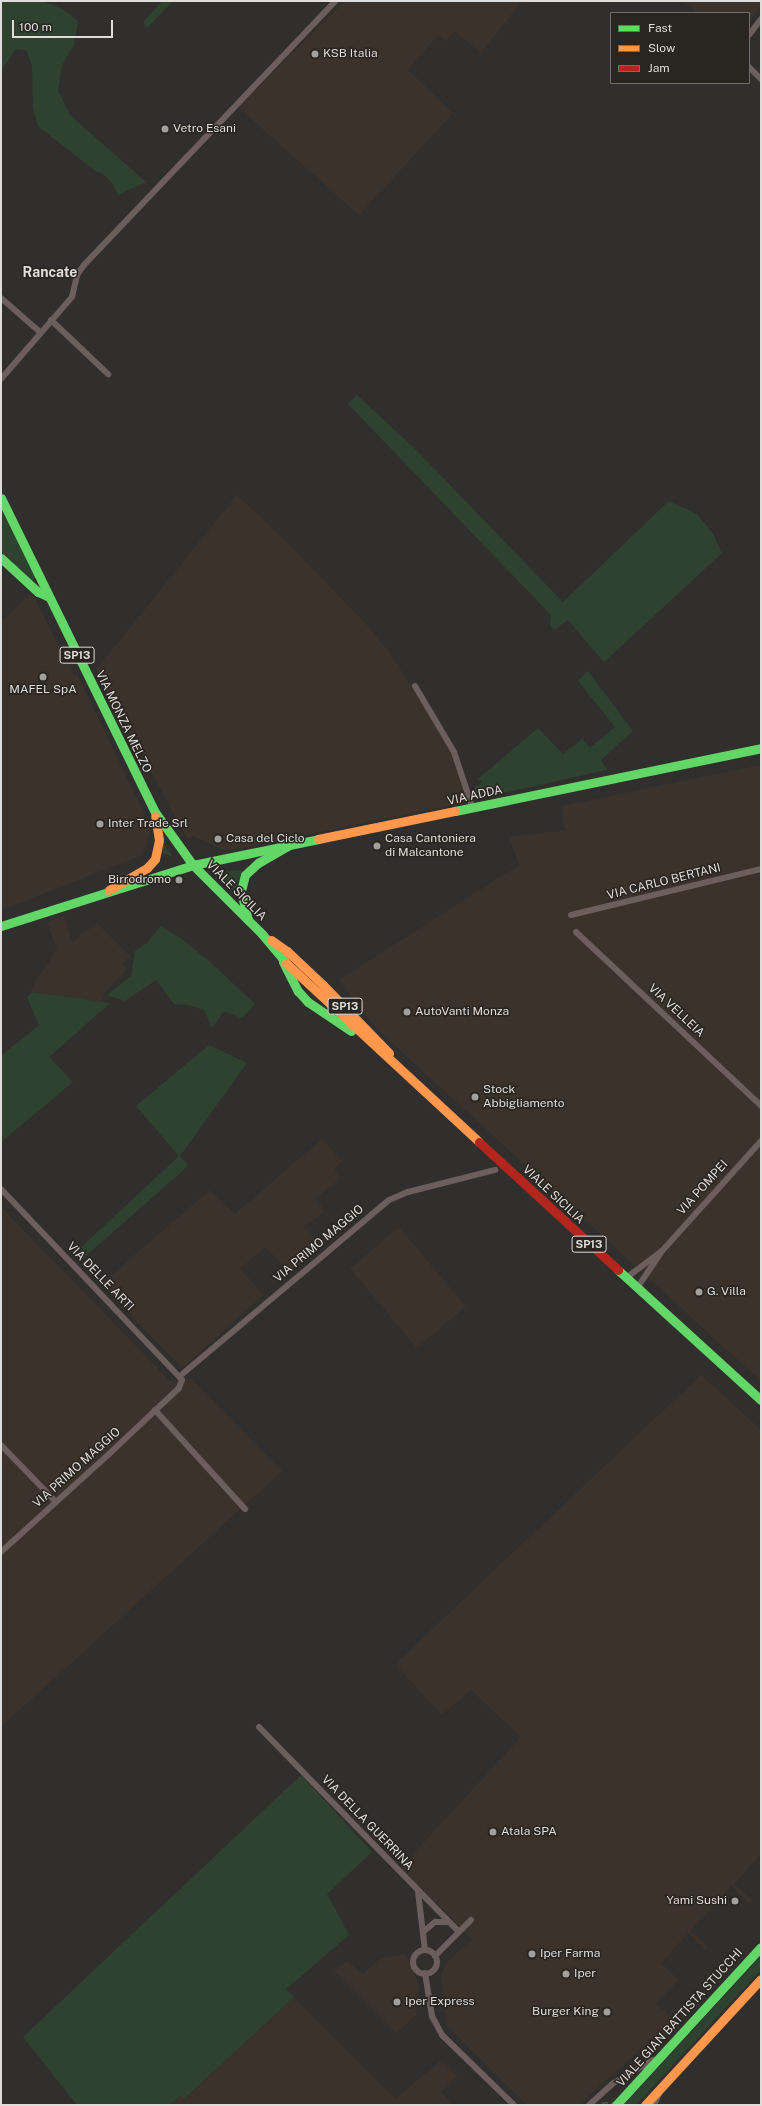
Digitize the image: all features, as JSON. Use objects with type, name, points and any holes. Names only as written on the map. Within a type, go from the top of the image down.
[{"type":"main road","name":"VIA MONZA MELZO","points":[[1,498],[155,812],[193,865]]},
{"type":"main road","points":[[1,558],[38,592],[49,596]]},
{"type":"main road","name":"VIA ADDA","points":[[109,890],[193,865],[291,844],[473,809],[761,748]]},
{"type":"main road","points":[[1,926],[109,890],[147,868],[156,857],[159,840],[155,812]]},
{"type":"main road","points":[[248,920],[241,891],[245,875],[258,863],[291,844]]},
{"type":"main road","name":"VIALE SICILIA","points":[[193,865],[262,934],[281,958],[310,987],[761,1400]]},
{"type":"main road","name":"VIALE SICILIA","points":[[262,934],[287,952],[370,1030],[419,1087]]},
{"type":"main road","points":[[281,958],[294,986],[310,1004],[364,1037]]},
{"type":"main road","points":[[310,987],[326,988],[328,1003],[321,1008],[310,1004],[306,995],[310,987]]},
{"type":"main road","name":"VIALE GIAN BATTISTA STUCCHI","points":[[616,2105],[761,1947]]},
{"type":"main road","points":[[645,2105],[761,1979]]},
{"type":"street","points":[[1,379],[50,320],[72,297],[78,275],[84,265],[335,1]]},
{"type":"street","points":[[750,34],[761,19]]},
{"type":"street","points":[[750,68],[761,79]]},
{"type":"street","points":[[1,298],[40,332]]},
{"type":"street","points":[[50,320],[108,374]]},
{"type":"street","points":[[415,686],[454,752],[473,809]]},
{"type":"street","name":"VIA CARLO BERTANI","points":[[571,915],[761,869]]},
{"type":"street","name":"VIA VELLEIA","points":[[576,932],[761,1106]]},
{"type":"street","name":"VIA POMPEI","points":[[638,1288],[662,1251],[761,1141]]},
{"type":"street","name":"VIA PRIMO MAGGIO","points":[[1,1552],[179,1388],[181,1378],[389,1200],[408,1192],[495,1170]]},
{"type":"street","name":"VIA DELLE ARTI","points":[[1,1189],[181,1378]]},
{"type":"street","name":"VIA POMPEI","points":[[626,1278],[662,1251]]},
{"type":"street","points":[[155,1410],[245,1509]]},
{"type":"street","points":[[1,1445],[56,1502]]},
{"type":"street","name":"VIA DELLA GUERRINA","points":[[259,1727],[418,1892],[459,1932]]},
{"type":"street","points":[[418,1892],[425,1950]]},
{"type":"street","points":[[435,1956],[471,1920]]},
{"type":"street","points":[[423,1932],[435,1922],[448,1922]]},
{"type":"street","points":[[425,1950],[435,1956],[436,1966],[431,1972],[425,1973],[417,1970],[414,1961],[418,1952],[425,1950]]},
{"type":"street","points":[[425,1973],[432,2016],[442,2035],[514,2105]]},
{"type":"street","points":[[589,2105],[612,2084],[662,2055]]},
{"type":"street","points":[[654,2105],[662,2086]]},
{"type":"shaded area","points":[[345,1],[522,1],[481,53],[455,31],[446,41],[438,35],[408,70],[453,113],[359,215],[238,107]]},
{"type":"shaded area","points":[[683,1],[761,1],[761,6],[750,21],[750,12],[695,12]]},
{"type":"shaded area","points":[[237,495],[288,544],[367,625],[390,653],[451,750],[467,802],[225,851],[194,836],[187,838],[96,670]]},
{"type":"shaded area","points":[[32,593],[74,676],[77,674],[151,828],[143,855],[1,910],[1,618],[3,620]]},
{"type":"shaded area","points":[[761,765],[761,1381],[378,1030],[339,980],[519,865],[509,837],[565,830],[561,806]]},
{"type":"shaded area","points":[[64,916],[72,942],[97,923],[130,956],[122,965],[127,969],[105,993],[100,1002],[32,992],[31,989],[57,950],[47,922]]},
{"type":"shaded area","points":[[322,1139],[342,1161],[333,1170],[341,1178],[315,1199],[325,1211],[304,1227],[320,1245],[290,1272],[265,1247],[240,1269],[264,1295],[182,1368],[101,1284],[210,1190],[235,1214]]},
{"type":"shaded area","points":[[1,1207],[170,1381],[191,1378],[282,1471],[1,1727]]},
{"type":"shaded area","points":[[399,1227],[466,1307],[417,1348],[350,1268]]},
{"type":"shaded area","points":[[701,1375],[761,1430],[761,1854],[734,1884],[752,1900],[749,1903],[731,1886],[690,1931],[708,1947],[706,1950],[688,1933],[661,1963],[679,1980],[656,2003],[676,2022],[649,2056],[640,2049],[579,2105],[527,2105],[447,2026],[441,1975],[446,1963],[472,1939],[401,1867],[521,1737],[471,1690],[442,1715],[395,1664]]},
{"type":"shaded area","points":[[406,1954],[419,1986],[416,2015],[396,2033],[334,1971],[347,1961],[363,1974],[381,1958]]},
{"type":"shaded area","points":[[294,1997],[396,2099],[441,2060],[457,2076],[441,2092],[454,2105],[169,2105],[181,2095],[185,2099]]},
{"type":"green space","points":[[1,1],[42,1],[61,8],[78,21],[74,45],[62,65],[58,91],[70,115],[146,182],[118,195],[113,184],[103,174],[94,170],[38,126],[33,108],[32,65],[26,50],[16,49],[1,71]]},
{"type":"green space","points":[[162,1],[173,1],[147,28],[143,22]]},
{"type":"green space","points":[[357,395],[416,450],[563,602],[669,501],[697,514],[713,534],[722,553],[604,662],[568,620],[554,630],[550,625],[551,615],[348,404]]},
{"type":"green space","points":[[1,507],[36,577],[32,581],[1,552]]},
{"type":"green space","points":[[588,671],[633,731],[601,760],[607,770],[476,799],[472,790],[482,782],[478,779],[538,728],[563,754],[582,739],[590,748],[615,727],[578,681]]},
{"type":"green space","points":[[163,844],[172,855],[170,856],[162,853]]},
{"type":"green space","points":[[241,870],[243,872],[236,894],[221,878],[227,871]]},
{"type":"green space","points":[[161,926],[182,939],[210,962],[255,1004],[242,1018],[224,1011],[212,1028],[204,1010],[188,1005],[174,1004],[156,980],[125,1001],[107,995],[131,976],[135,951],[147,943]]},
{"type":"green space","points":[[32,992],[110,1003],[49,1057],[73,1082],[1,1142],[1,1056],[39,1025],[27,997]]},
{"type":"green space","points":[[209,1045],[247,1063],[180,1156],[188,1166],[79,1262],[75,1253],[179,1156],[136,1106]]},
{"type":"green space","points":[[301,1775],[372,1852],[327,1894],[349,1935],[286,1989],[294,1997],[184,2099],[181,2095],[169,2105],[77,2105],[23,2037]]},
{"type":"green space","points":[[761,1956],[761,1970],[636,2105],[624,2105]]},
{"type":"tunnel","points":[[602,2105],[615,2105]]},
{"type":"traffic: fast","points":[[1,498],[155,812],[193,865],[262,934],[286,963]]},
{"type":"traffic: fast","points":[[1,558],[38,592],[49,597]]},
{"type":"traffic: fast","points":[[455,811],[761,748]]},
{"type":"traffic: fast","points":[[1,926],[193,865],[318,839]]},
{"type":"traffic: fast","points":[[248,920],[241,891],[245,875],[258,863],[291,844]]},
{"type":"traffic: fast","points":[[283,962],[298,991],[308,1002],[351,1031]]},
{"type":"traffic: fast","points":[[618,1270],[761,1400]]},
{"type":"traffic: fast","points":[[616,2105],[761,1947]]},
{"type":"traffic: slow","points":[[318,839],[455,811]]},
{"type":"traffic: slow","points":[[109,890],[147,868],[155,859],[159,840],[155,816]]},
{"type":"traffic: slow","points":[[271,940],[287,951],[323,985],[389,1053]]},
{"type":"traffic: slow","points":[[286,963],[479,1142]]},
{"type":"traffic: slow","points":[[645,2105],[761,1979]]},
{"type":"traffic: jam","points":[[479,1142],[618,1270]]},
{"type":"place","name":"KSB Italia","points":[[315,54]]},
{"type":"place","name":"Vetro Esani","points":[[165,129]]},
{"type":"place","name":"MAFEL SpA","points":[[43,677]]},
{"type":"place","name":"Inter Trade Srl","points":[[100,824]]},
{"type":"place","name":"Casa del Ciclo","points":[[218,839]]},
{"type":"place","name":"Casa Cantoniera di Malcantone","points":[[377,846]]},
{"type":"place","name":"Birrodromo","points":[[179,880]]},
{"type":"place","name":"AutoVanti Monza","points":[[407,1012]]},
{"type":"place","name":"Stock Abbigliamento","points":[[475,1097]]},
{"type":"place","name":"G. Villa","points":[[699,1292]]},
{"type":"place","name":"Atala SPA","points":[[493,1832]]},
{"type":"place","name":"Yami Sushi","points":[[735,1901]]},
{"type":"place","name":"Iper Farma","points":[[532,1954]]},
{"type":"place","name":"Iper","points":[[566,1974]]},
{"type":"place","name":"Iper Express","points":[[397,2002]]},
{"type":"place","name":"Burger King","points":[[607,2012]]},
{"type":"district","name":"Rancate","points":[[50,272]]}]
